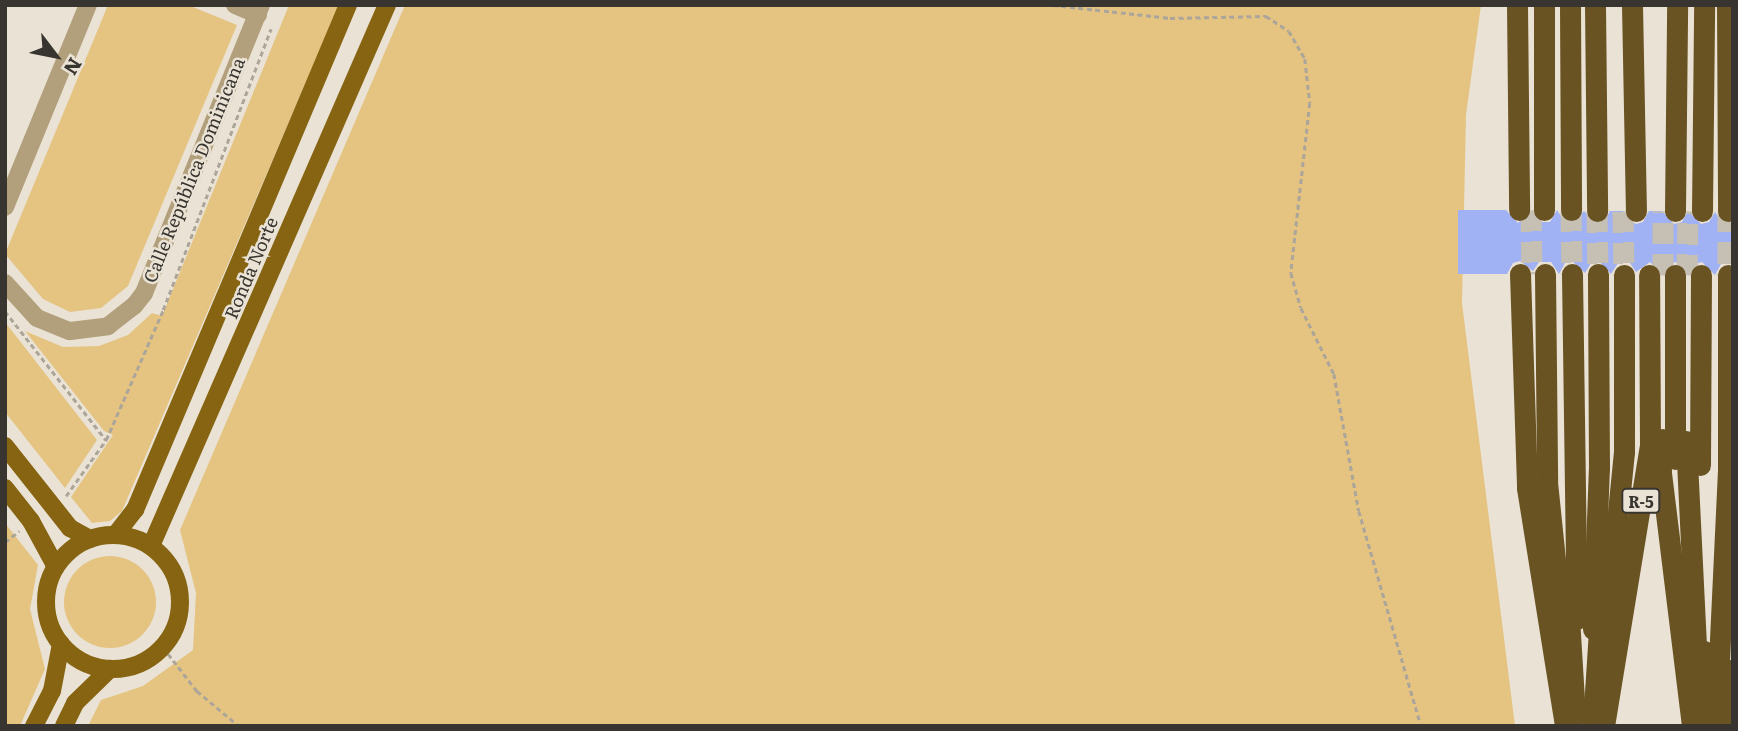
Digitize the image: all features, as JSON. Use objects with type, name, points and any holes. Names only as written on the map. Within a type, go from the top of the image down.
[{"type":"highway","points":[[1517,5],[1623,211]]},
{"type":"highway","points":[[1528,5],[1623,211]]},
{"type":"highway","points":[[1544,5],[1623,211]]},
{"type":"highway","points":[[1557,5],[1623,211]]},
{"type":"highway","points":[[1570,5],[1623,211]]},
{"type":"highway","points":[[1581,5],[1623,211]]},
{"type":"highway","points":[[1595,5],[1623,211]]},
{"type":"highway","points":[[1607,5],[1623,211]]},
{"type":"highway","points":[[1621,5],[1623,211]]},
{"type":"highway","points":[[1623,211],[1632,5]]},
{"type":"highway","points":[[1623,211],[1646,5]]},
{"type":"highway","points":[[1623,211],[1664,5]]},
{"type":"highway","points":[[1623,211],[1677,5]]},
{"type":"highway","points":[[1623,211],[1690,5]]},
{"type":"highway","points":[[1623,211],[1704,5]]},
{"type":"highway","points":[[1623,211],[1715,5]]},
{"type":"highway","points":[[1623,211],[1727,5]]},
{"type":"highway","points":[[1584,726],[1527,488],[1623,275]]},
{"type":"highway","points":[[1584,726],[1558,463],[1623,275]]},
{"type":"highway","points":[[1623,275],[1728,471],[1711,726]]},
{"type":"highway","name":"R-5","points":[[1584,726],[1599,469],[1623,275]]},
{"type":"highway","name":"R-5","points":[[1584,726],[1635,445],[1623,275]]},
{"type":"highway","name":"R-5","points":[[1623,275],[1686,466],[1711,726]]},
{"type":"highway","points":[[1711,726],[1733,588]]},
{"type":"highway","points":[[1711,726],[1733,668]]},
{"type":"highway","points":[[1711,726],[1733,705]]},
{"type":"main road","name":"Ronda Norte","points":[[116,534],[135,510],[348,5]]},
{"type":"main road","name":"Ronda Norte","points":[[151,546],[387,5]]},
{"type":"main road","points":[[5,446],[71,528],[90,539]]},
{"type":"main road","points":[[5,488],[31,521],[56,567]]},
{"type":"main road","points":[[116,534],[151,546],[168,561],[178,582],[181,605],[176,627],[163,647],[145,661],[110,669],[75,657],[61,644],[46,606],[56,567],[71,550],[90,539],[116,534]]},
{"type":"main road","points":[[34,726],[52,691],[61,644]]},
{"type":"main road","points":[[64,726],[75,704],[110,669]]},
{"type":"street","points":[[5,207],[88,5]]},
{"type":"street","points":[[234,5],[259,10]]},
{"type":"street","name":"Calle República Dominicana","points":[[5,284],[37,318],[70,331],[108,326],[134,306],[144,293],[259,10]]},
{"type":"path","points":[[1053,5],[1170,18],[1266,16],[1289,30],[1305,59],[1310,103],[1291,273],[1301,308],[1334,374],[1359,511],[1421,726]]},
{"type":"path","points":[[5,608],[5,651]]},
{"type":"path","points":[[163,647],[197,691],[239,726]]},
{"type":"shaded area","points":[[108,5],[188,5],[237,25],[128,286],[101,308],[70,312],[43,299],[5,254]]},
{"type":"shaded area","points":[[289,5],[339,5],[122,511],[110,521],[92,523],[71,497],[113,435],[104,431],[25,331],[63,347],[99,346],[128,335],[152,313],[162,316]]},
{"type":"shaded area","points":[[405,5],[1481,5],[1466,115],[1462,303],[1515,726],[88,726],[101,700],[143,686],[193,650],[196,593],[180,530]]},
{"type":"shaded area","points":[[5,322],[97,440],[65,488],[5,412]]},
{"type":"shaded area","points":[[5,523],[38,565],[30,609],[45,669],[20,726],[5,726]]},
{"type":"shaded area","points":[[110,556],[128,559],[143,569],[153,584],[156,602],[153,620],[143,635],[128,645],[110,648],[92,645],[77,635],[67,620],[64,602],[67,584],[77,569],[92,559]]},
{"type":"building","points":[[1458,210],[1506,210],[1518,223],[1531,213],[1538,222],[1550,222],[1557,210],[1564,221],[1572,223],[1584,211],[1596,224],[1604,222],[1610,211],[1623,211],[1625,218],[1636,224],[1643,222],[1649,211],[1662,211],[1674,224],[1682,222],[1688,211],[1701,224],[1709,222],[1715,212],[1721,222],[1733,223],[1733,263],[1721,264],[1715,275],[1702,262],[1694,264],[1688,274],[1676,262],[1668,264],[1662,274],[1650,262],[1636,272],[1630,263],[1618,263],[1611,274],[1599,261],[1591,263],[1585,273],[1572,261],[1565,263],[1559,274],[1551,262],[1539,262],[1533,271],[1520,261],[1513,263],[1507,274],[1458,274]]},
{"type":"tunnel","points":[[1531,210],[1532,274]]},
{"type":"tunnel","points":[[1571,210],[1572,274]]},
{"type":"tunnel","points":[[1597,211],[1598,274]]},
{"type":"tunnel","points":[[1623,211],[1624,275]]},
{"type":"tunnel","points":[[1663,211],[1663,275]]},
{"type":"tunnel","points":[[1687,275],[1688,211]]},
{"type":"tunnel","points":[[1728,211],[1728,275]]}]
